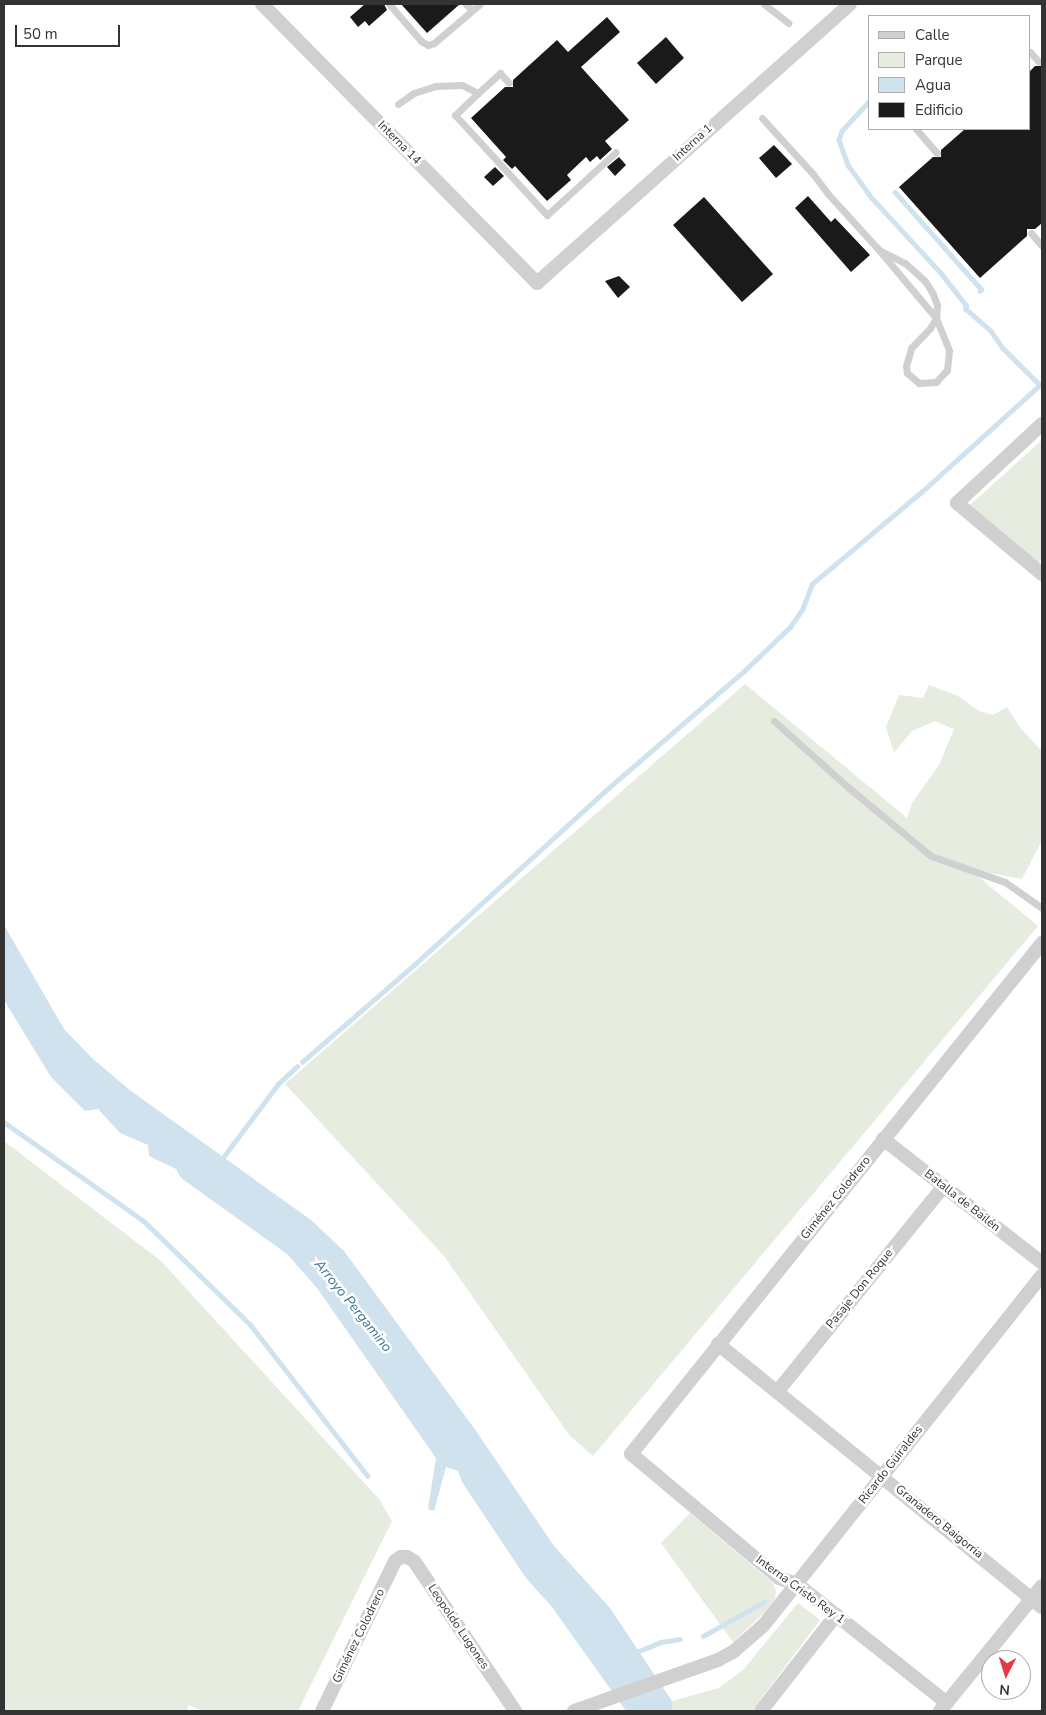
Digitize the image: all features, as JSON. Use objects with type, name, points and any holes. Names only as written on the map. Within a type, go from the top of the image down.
[{"type":"street","name":"Interna 14","points":[[262,4],[537,283]]},
{"type":"street","name":"Interna 1","points":[[537,283],[850,4]]},
{"type":"street","points":[[1042,424],[957,503],[1042,574]]},
{"type":"street","name":"Giménez Colodrero","points":[[631,1454],[1042,944]]},
{"type":"street","name":"Batalla de Bailén","points":[[883,1139],[1042,1263]]},
{"type":"street","name":"Pasaje Don Roque","points":[[776,1392],[943,1187]]},
{"type":"street","name":"Ricardo Güiraldes","points":[[574,1711],[718,1660],[734,1651],[763,1626],[1042,1275]]},
{"type":"street","name":"Granadero Baigorria","points":[[718,1344],[1037,1603]]},
{"type":"street","name":"Interna Cristo Rey 1","points":[[631,1454],[779,1578],[797,1584],[836,1615],[943,1707]]},
{"type":"street","name":"Leopoldo Lugones","points":[[395,1561],[401,1557],[407,1557],[414,1561],[515,1711]]},
{"type":"street","name":"Giménez Colodrero","points":[[322,1711],[395,1561]]},
{"type":"street","points":[[943,1707],[1037,1603],[1042,1586]]},
{"type":"street","points":[[761,1711],[836,1615]]},
{"type":"lane","points":[[389,4],[421,41],[428,44],[434,43],[480,4]]},
{"type":"lane","points":[[466,4],[472,10]]},
{"type":"lane","points":[[764,4],[788,23]]},
{"type":"lane","points":[[1031,53],[1039,62]]},
{"type":"lane","points":[[510,83],[500,73],[455,115],[547,215],[616,152]]},
{"type":"lane","points":[[398,104],[414,93],[436,86],[462,84],[478,93]]},
{"type":"lane","points":[[762,118],[813,174],[828,194],[936,318],[949,351],[947,370],[936,382],[920,383],[908,373],[907,357],[911,348],[930,328],[936,318],[937,305],[933,294],[916,270],[892,255],[878,250]]},
{"type":"lane","points":[[917,130],[937,153]]},
{"type":"lane","points":[[1031,233],[1042,246]]},
{"type":"lane","points":[[774,721],[849,788],[931,856],[1005,882],[1042,908]]},
{"type":"green space","points":[[1042,440],[1042,558],[1038,563],[970,505]]},
{"type":"green space","points":[[745,684],[907,818],[912,803],[939,765],[954,729],[935,721],[912,731],[894,753],[886,727],[899,695],[923,698],[929,685],[958,696],[979,711],[993,715],[1007,707],[1021,729],[1042,751],[1042,840],[1022,879],[969,869],[1038,926],[593,1456],[570,1436],[444,1256],[285,1084]]},
{"type":"green space","points":[[4,1141],[161,1261],[379,1499],[392,1521],[298,1711],[202,1711],[189,1705],[186,1711],[4,1711]]},
{"type":"green space","points":[[690,1513],[773,1583],[776,1591],[775,1599],[765,1612],[733,1642],[661,1543]]},
{"type":"green space","points":[[798,1603],[820,1620],[752,1711],[672,1711],[672,1701],[719,1688],[744,1669]]},
{"type":"water","name":"Arroyo Pergamino","points":[[4,925],[64,1029],[93,1059],[131,1091],[311,1220],[344,1251],[474,1428],[554,1546],[610,1608],[672,1701],[672,1711],[626,1711],[552,1607],[526,1578],[462,1482],[458,1471],[446,1467],[434,1511],[428,1509],[436,1458],[317,1288],[287,1254],[181,1178],[176,1169],[149,1156],[148,1145],[120,1133],[98,1109],[85,1111],[51,1077],[4,1000]]},
{"type":"building","points":[[365,4],[384,4],[387,10],[369,26],[365,21],[358,27],[350,17]]},
{"type":"building","points":[[401,4],[460,4],[427,33]]},
{"type":"building","points":[[607,17],[620,32],[581,67],[629,120],[605,141],[612,149],[600,160],[597,156],[590,162],[586,157],[567,175],[571,180],[547,201],[515,166],[512,169],[503,160],[506,157],[471,118],[505,87],[513,87],[513,80],[557,40],[568,52]]},
{"type":"building","points":[[666,37],[684,58],[656,84],[637,63]]},
{"type":"building","points":[[1035,66],[1042,66],[1042,223],[1035,229],[1027,229],[1027,236],[980,278],[899,187],[933,157],[941,157],[941,150],[964,130],[1031,130],[1031,70]]},
{"type":"building","points":[[774,145],[792,164],[776,178],[759,158]]},
{"type":"building","points":[[619,157],[626,165],[615,176],[607,167]]},
{"type":"building","points":[[495,167],[504,176],[493,186],[484,177]]},
{"type":"building","points":[[808,196],[831,222],[835,218],[870,255],[851,272],[795,208]]},
{"type":"building","points":[[704,197],[773,274],[742,302],[673,225]]},
{"type":"building","points":[[619,276],[630,287],[618,298],[605,281]]},
{"type":"waterway","points":[[868,103],[842,131],[839,140],[848,165],[872,198],[941,273],[966,305],[966,309],[991,331],[1002,347],[1040,385]]},
{"type":"waterway","points":[[895,192],[981,289],[980,291]]},
{"type":"waterway","points":[[302,1062],[414,965],[605,791],[744,671],[790,627],[802,610],[812,584],[927,487],[1042,383]]},
{"type":"waterway","points":[[221,1160],[278,1084],[297,1066]]},
{"type":"waterway","points":[[4,1122],[144,1221],[250,1324],[368,1476]]},
{"type":"waterway","points":[[703,1636],[764,1602]]},
{"type":"waterway","points":[[634,1653],[661,1642],[680,1639]]}]
